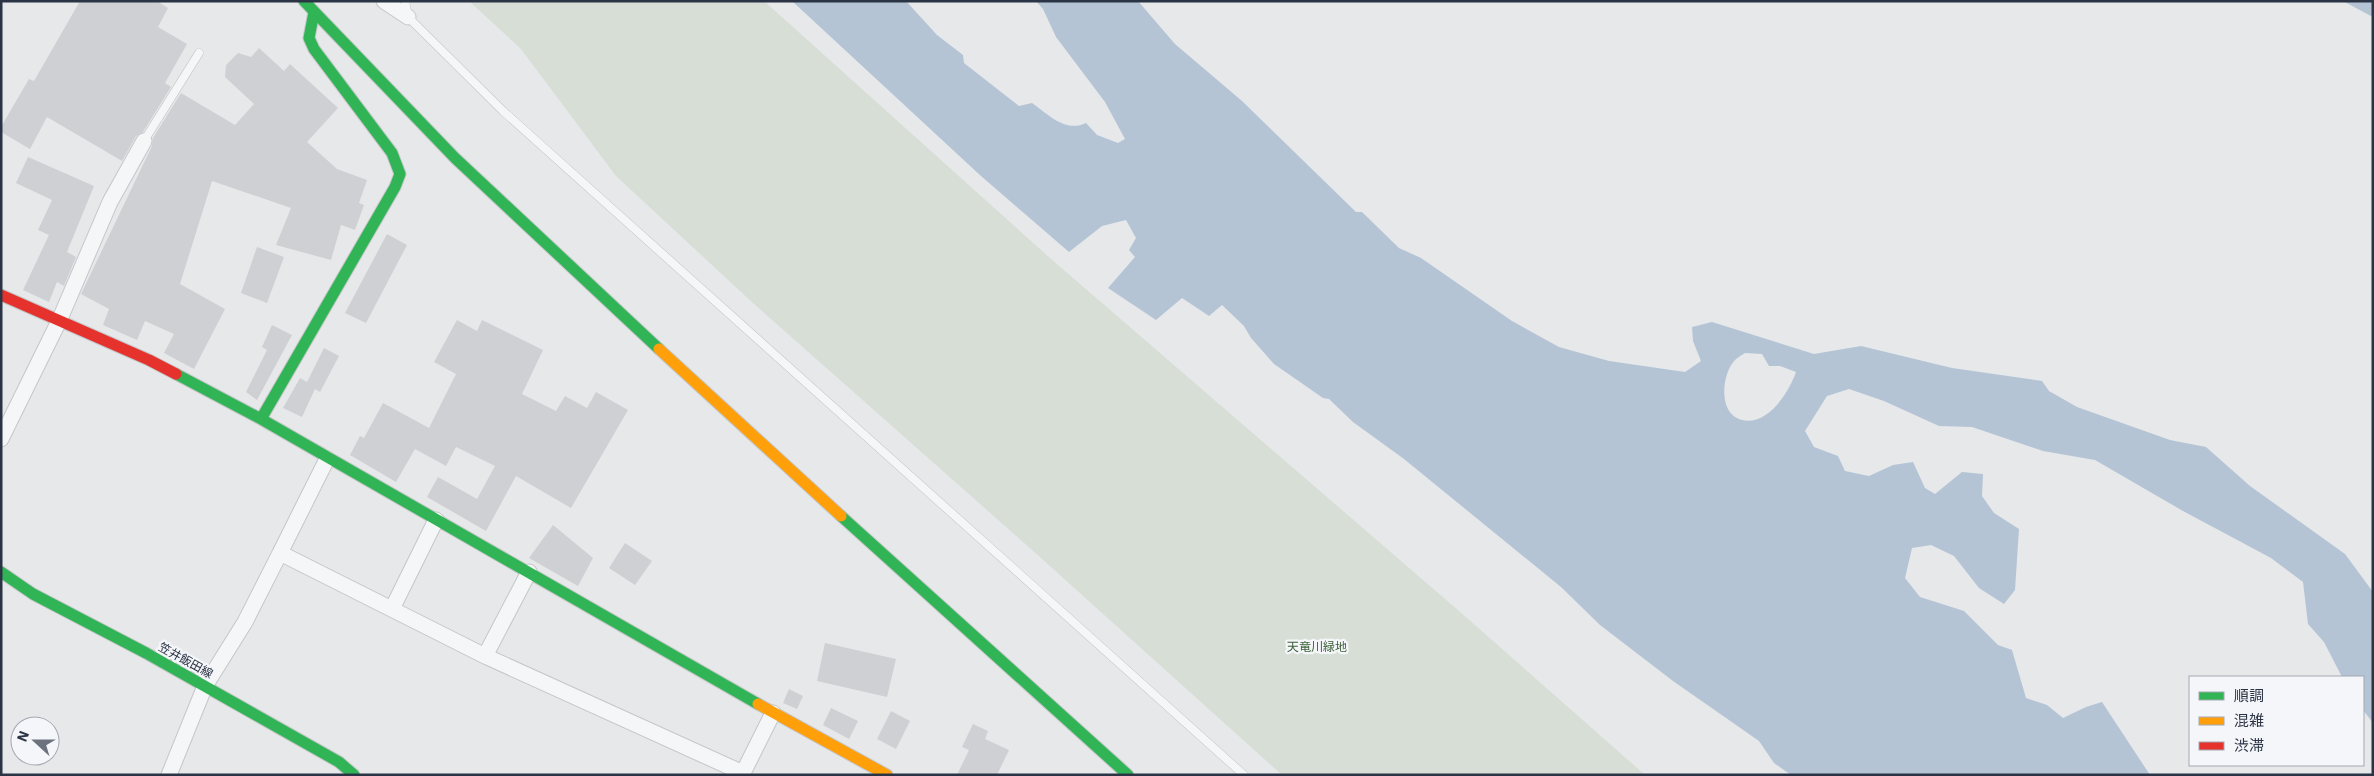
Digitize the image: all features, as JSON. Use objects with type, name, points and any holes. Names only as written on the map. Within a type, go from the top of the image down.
[{"type":"street","points":[[304,1],[455,158],[766,449],[1128,775]]},
{"type":"street","points":[[384,1],[408,17]]},
{"type":"street","points":[[261,419],[395,187],[400,174],[392,153],[314,49],[310,38],[314,12]]},
{"type":"street","points":[[1,439],[59,321],[110,202],[144,141]]},
{"type":"street","points":[[1,295],[149,360],[261,419],[773,713],[887,775]]},
{"type":"street","points":[[169,775],[205,686],[245,622],[328,459]]},
{"type":"street","points":[[392,609],[436,520]]},
{"type":"street","points":[[280,553],[485,656],[743,773],[773,713]]},
{"type":"street","name":"笠井飯田線","points":[[1,572],[33,594],[205,686],[339,762],[354,775]]},
{"type":"street","points":[[485,656],[529,572]]},
{"type":"lane","points":[[405,1],[408,17],[503,111],[1244,775]]},
{"type":"lane","points":[[144,141],[198,52]]},
{"type":"green space","name":"天竜川緑地","points":[[469,1],[764,1],[1051,259],[1459,611],[1645,775],[1282,775],[1031,549],[753,303],[616,176],[521,49]]},
{"type":"water","points":[[792,1],[906,1],[937,35],[963,55],[964,63],[1019,106],[1032,103],[1057,121],[1071,126],[1086,123],[1097,135],[1118,143],[1125,139],[1105,102],[1056,37],[1043,9],[1036,1],[1138,1],[1175,44],[1242,101],[1356,212],[1362,212],[1399,248],[1421,258],[1512,321],[1559,347],[1609,361],[1685,372],[1701,361],[1693,341],[1692,327],[1712,322],[1814,354],[1861,346],[1952,368],[2042,381],[2049,391],[2077,407],[2170,440],[2206,447],[2250,486],[2345,554],[2373,592],[2373,723],[2364,711],[2364,676],[2341,676],[2324,642],[2308,624],[2303,582],[2271,558],[2183,511],[2095,460],[2043,451],[1972,427],[1939,426],[1884,401],[1849,389],[1827,396],[1805,431],[1814,447],[1838,456],[1845,471],[1869,476],[1893,465],[1913,462],[1925,488],[1935,494],[1962,472],[1983,474],[1982,496],[1994,513],[2019,529],[2015,590],[2004,604],[1979,588],[1954,556],[1931,545],[1912,548],[1905,578],[1920,597],[1964,611],[1998,645],[2012,650],[2026,698],[2047,705],[2063,718],[2102,702],[2150,775],[1791,775],[1774,763],[1759,741],[1673,681],[1600,625],[1561,587],[1404,459],[1353,422],[1329,399],[1323,398],[1274,364],[1251,338],[1244,326],[1222,305],[1209,316],[1182,298],[1156,320],[1108,288],[1135,257],[1129,250],[1136,238],[1126,220],[1102,226],[1069,252],[981,176]],"holes":[[[1745,353],[1762,354],[1769,366],[1780,366],[1796,372],[1783,398],[1769,413],[1760,418],[1742,420],[1734,416],[1725,402],[1724,393],[1727,374],[1735,360]]]},
{"type":"water","points":[[2343,1],[2373,1],[2373,17],[2371,16]]},
{"type":"building","points":[[80,1],[157,1],[168,8],[158,27],[187,44],[165,83],[171,87],[143,132],[136,136],[122,161],[47,117],[30,149],[1,132],[1,127],[29,79],[34,81]]},
{"type":"building","points":[[259,48],[284,71],[290,64],[338,108],[307,142],[337,169],[367,180],[359,203],[364,205],[355,230],[341,225],[331,260],[276,245],[291,208],[212,181],[180,284],[225,309],[194,369],[164,353],[174,334],[145,321],[137,340],[103,325],[109,309],[81,294],[152,146],[153,138],[181,93],[235,125],[254,104],[225,77],[226,65],[238,53],[251,57]]},
{"type":"building","points":[[28,157],[94,186],[67,252],[76,257],[64,286],[57,282],[49,302],[23,290],[49,235],[38,230],[52,200],[16,183]]},
{"type":"building","points":[[387,234],[407,245],[366,323],[345,313]]},
{"type":"building","points":[[257,247],[284,257],[267,303],[241,293]]},
{"type":"building","points":[[457,320],[477,331],[482,320],[543,350],[522,394],[556,411],[565,396],[587,408],[596,392],[628,410],[571,508],[516,476],[486,531],[427,497],[438,477],[477,499],[495,466],[456,447],[446,466],[415,449],[396,482],[350,455],[360,436],[364,438],[383,403],[429,428],[456,374],[434,362]]},
{"type":"building","points":[[272,325],[292,335],[257,400],[246,392],[267,350],[262,347]]},
{"type":"building","points":[[324,348],[339,356],[320,392],[315,389],[302,417],[283,408],[300,378],[307,382]]},
{"type":"building","points":[[553,525],[593,558],[578,586],[529,558]]},
{"type":"building","points":[[625,543],[652,561],[635,585],[609,568]]},
{"type":"building","points":[[825,643],[896,659],[887,697],[817,681]]},
{"type":"building","points":[[789,689],[803,696],[797,709],[783,703]]},
{"type":"building","points":[[831,708],[858,721],[849,739],[823,725]]},
{"type":"building","points":[[891,711],[910,721],[896,749],[877,739]]},
{"type":"building","points":[[973,724],[988,731],[985,739],[1009,750],[997,775],[957,775],[969,750],[962,747]]},
{"type":"traffic: fast","points":[[304,1],[455,158],[659,349]]},
{"type":"traffic: fast","points":[[261,419],[395,187],[400,174],[392,153],[314,49],[309,38],[314,12]]},
{"type":"traffic: fast","points":[[176,374],[261,419],[758,704]]},
{"type":"traffic: fast","points":[[841,516],[1128,775]]},
{"type":"traffic: fast","points":[[1,572],[33,594],[146,653],[339,762],[354,775]]},
{"type":"traffic: slow","points":[[659,349],[841,516]]},
{"type":"traffic: slow","points":[[758,704],[887,775]]},
{"type":"traffic: jam","points":[[1,295],[149,360],[176,374]]}]
